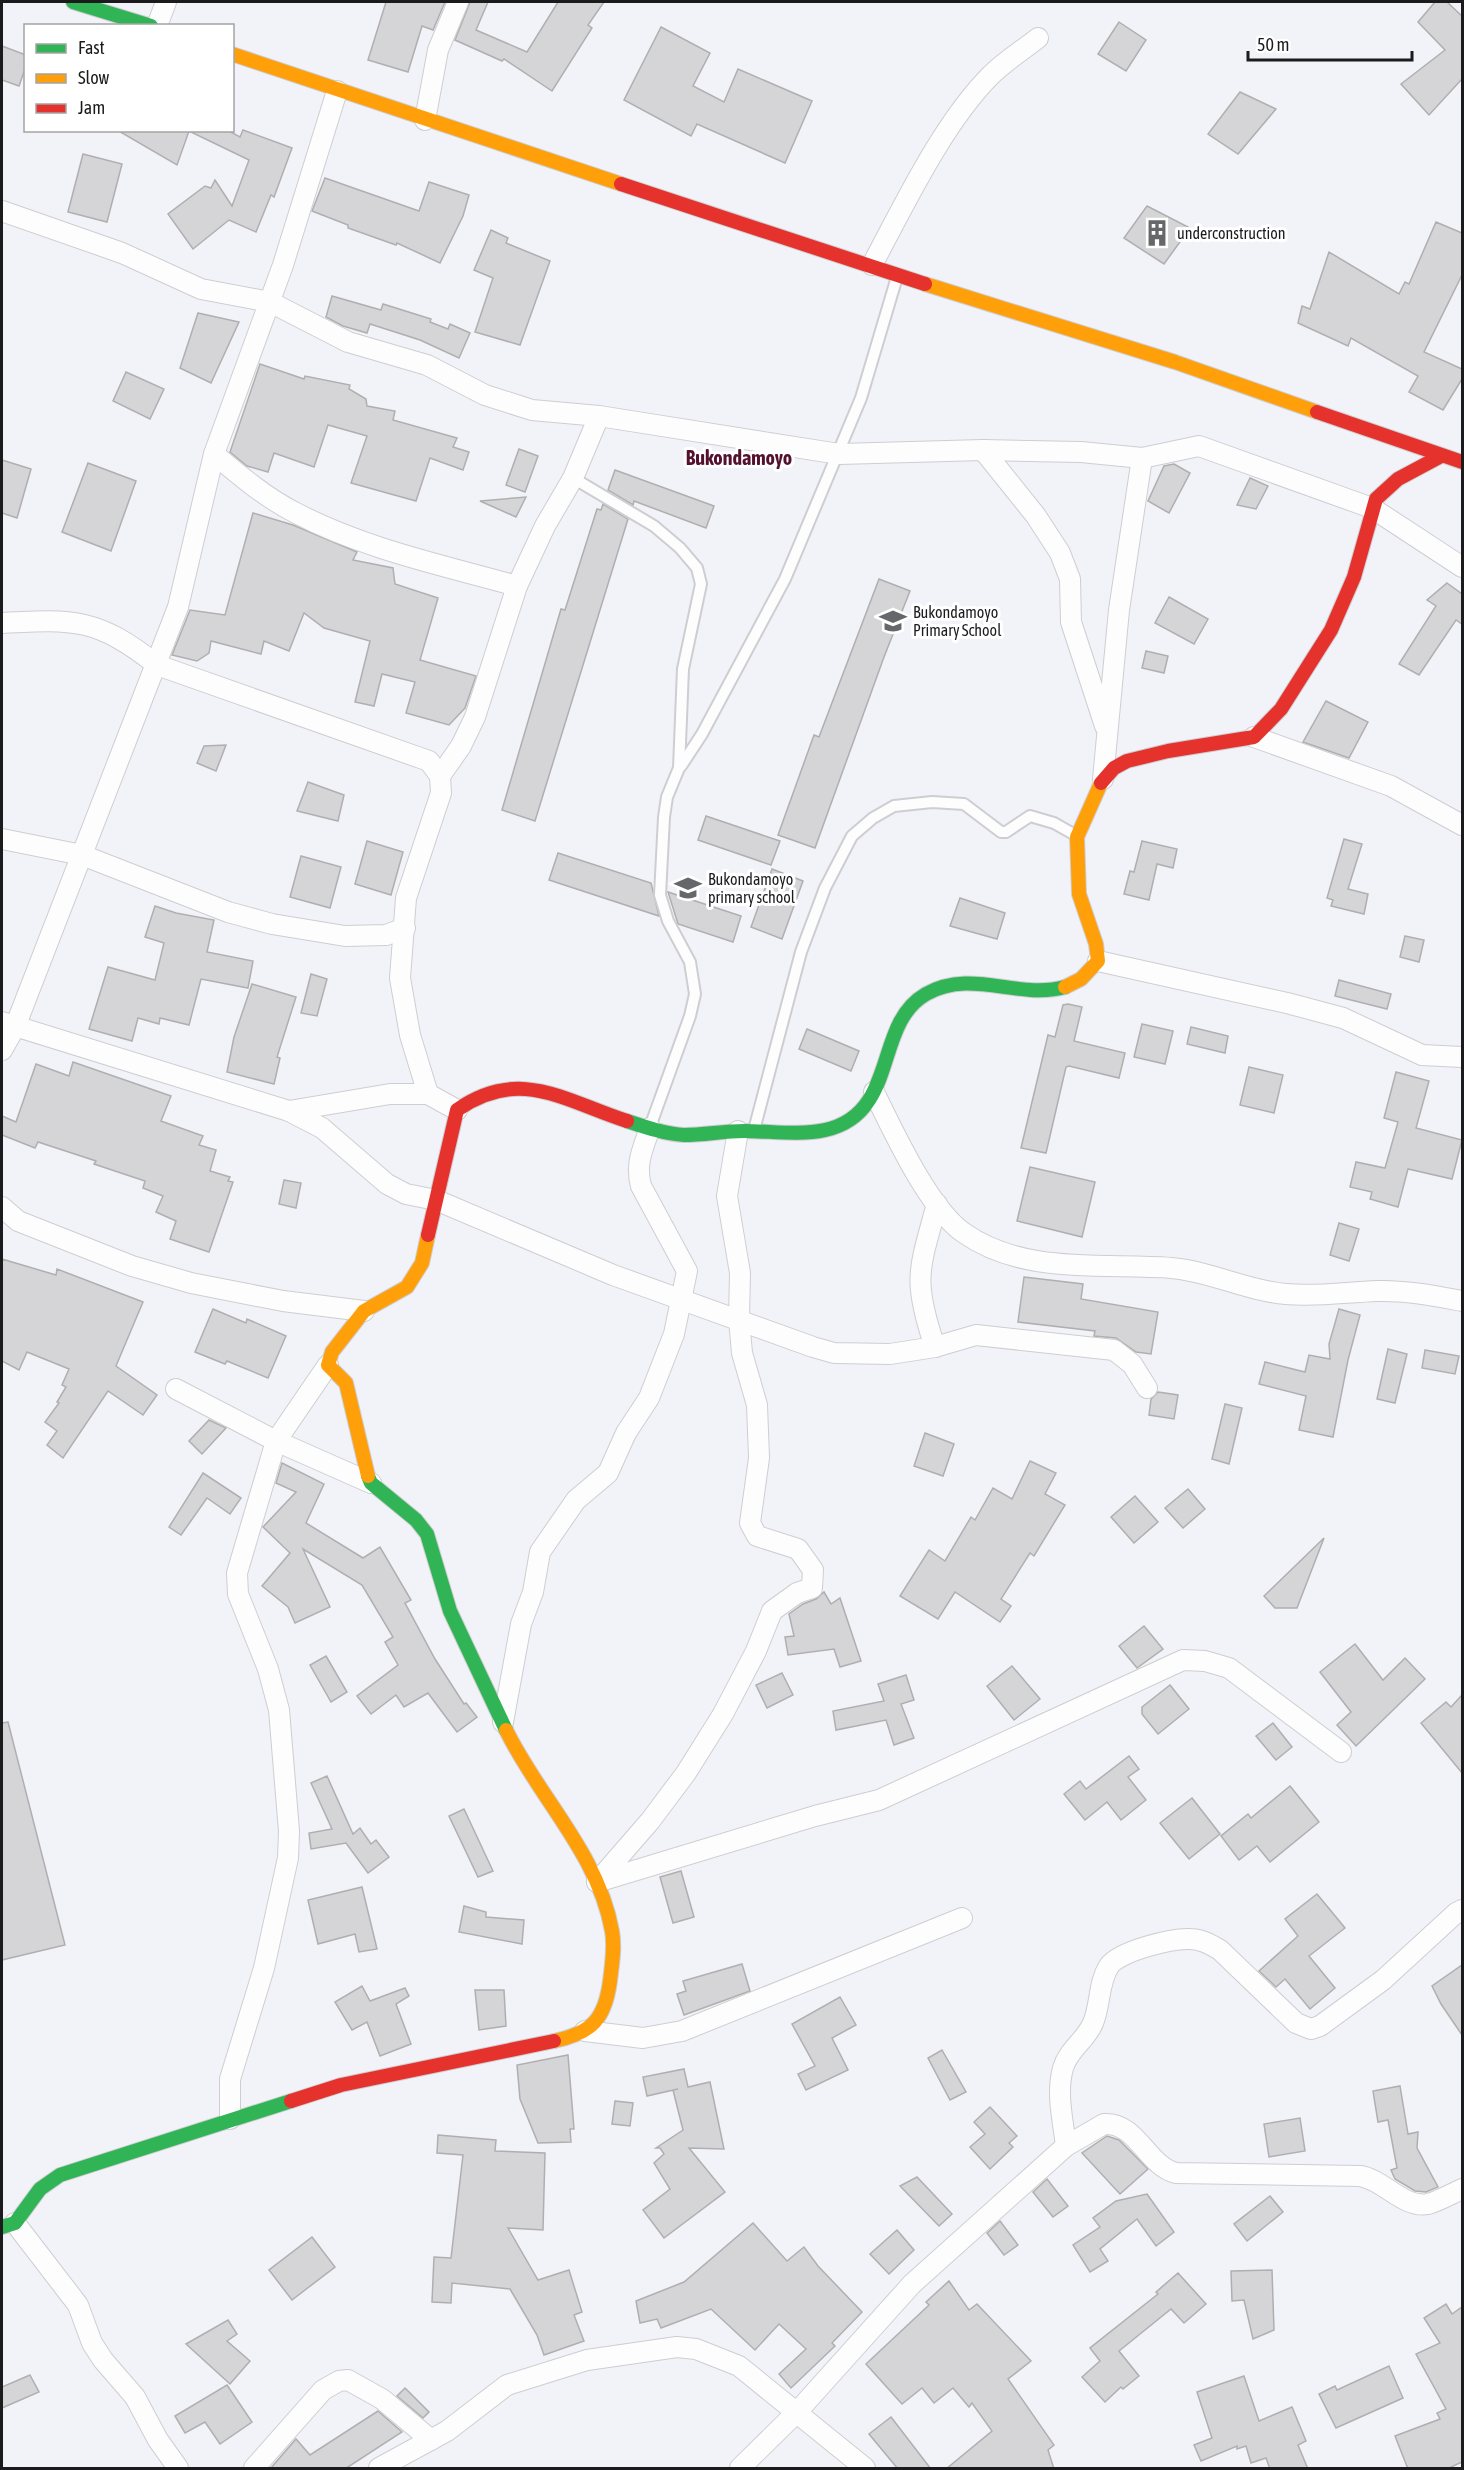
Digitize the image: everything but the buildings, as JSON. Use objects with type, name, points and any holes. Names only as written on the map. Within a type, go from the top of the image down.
[{"type":"street","points":[[73,2],[144,24]]},
{"type":"street","points":[[158,24],[166,2]]},
{"type":"street","points":[[425,120],[438,50],[458,2]]},
{"type":"street","points":[[872,266],[908,199],[964,109],[992,75],[1038,38]]},
{"type":"street","points":[[234,55],[337,91],[898,275],[1175,362],[1462,462]]},
{"type":"street","points":[[2,1050],[8,1024],[82,855],[178,607],[214,454],[270,302],[337,91]]},
{"type":"street","points":[[2,211],[122,254],[201,289],[270,302],[348,342],[427,364],[485,395],[532,410],[598,416],[839,454],[983,450],[1081,452],[1142,458],[1198,446],[1372,508],[1462,567]]},
{"type":"street","points":[[440,776],[461,746],[475,717],[517,586],[545,526],[573,478],[598,416]]},
{"type":"street","points":[[983,450],[1036,516],[1060,554],[1070,579],[1071,622],[1107,735]]},
{"type":"street","points":[[214,454],[272,498],[323,526],[378,548],[517,586]]},
{"type":"street","points":[[1254,737],[1281,709],[1303,678],[1331,630],[1354,577],[1372,508],[1384,489],[1441,456]]},
{"type":"street","points":[[1098,961],[1096,944],[1079,894],[1077,837],[1103,779],[1119,610],[1142,458]]},
{"type":"street","points":[[2,623],[70,621],[101,628],[130,644],[157,665],[278,710],[417,755],[429,761],[440,776],[441,793],[405,898],[405,928],[400,978],[404,1004],[428,1094]]},
{"type":"street","points":[[1103,779],[1114,768],[1127,761],[1168,751],[1254,737],[1390,786],[1462,825]]},
{"type":"street","points":[[2,839],[82,855],[228,912],[272,924],[345,936],[386,935],[405,928]]},
{"type":"street","points":[[1098,961],[1332,1015],[1422,1055],[1462,1057]]},
{"type":"street","points":[[230,2119],[230,2079],[235,2056],[255,2003],[288,1858],[286,1766],[279,1710],[268,1669],[238,1594],[237,1573],[276,1441],[328,1365],[332,1352],[364,1311],[398,1294],[415,1278],[422,1263],[456,1110],[466,1102],[513,1088],[526,1087],[539,1089],[650,1128],[679,1135],[746,1131],[821,1131],[840,1126],[867,1104],[874,1092],[903,1015],[919,997],[944,985],[965,982],[1027,991],[1050,990],[1080,980],[1098,961]]},
{"type":"street","points":[[8,1024],[289,1111],[322,1128],[387,1184],[406,1194],[436,1200],[613,1275],[834,1353],[890,1354],[934,1347],[976,1335],[1114,1350],[1132,1364],[1146,1388]]},
{"type":"street","points":[[874,1092],[901,1147],[938,1204],[962,1232],[990,1248],[1038,1261],[1084,1266],[1175,1268],[1256,1290],[1287,1294],[1379,1291],[1462,1301]]},
{"type":"street","points":[[289,1111],[390,1094],[428,1094],[456,1110]]},
{"type":"street","points":[[503,1722],[521,1624],[532,1592],[540,1551],[570,1507],[608,1473],[613,1465],[626,1433],[650,1398],[676,1328],[687,1270],[641,1186],[638,1175],[639,1159],[650,1128]]},
{"type":"street","points":[[597,1882],[650,1821],[686,1773],[723,1714],[756,1651],[772,1611],[798,1593],[812,1588],[813,1570],[798,1550],[757,1536],[750,1523],[759,1458],[757,1405],[744,1360],[739,1319],[740,1273],[727,1196],[746,1131]]},
{"type":"street","points":[[934,1347],[922,1306],[919,1272],[938,1204]]},
{"type":"street","points":[[2,1207],[18,1221],[160,1275],[232,1292],[364,1311]]},
{"type":"street","points":[[328,1365],[346,1383],[363,1462],[371,1483]]},
{"type":"street","points":[[176,1389],[276,1441],[371,1483],[416,1520],[426,1534],[450,1611],[513,1743],[570,1831],[597,1882],[612,1930],[613,1953],[607,2005],[597,2020],[585,2031],[567,2038],[341,2085],[230,2119],[60,2175],[43,2183],[8,2225],[78,2305],[92,2343],[103,2360],[135,2397],[158,2440],[178,2469]]},
{"type":"street","points":[[597,1882],[815,1816],[879,1800],[1183,1660],[1205,1661],[1229,1668],[1341,1752]]},
{"type":"street","points":[[1066,2146],[1059,2094],[1063,2069],[1066,2058],[1094,2023],[1103,1977],[1113,1960],[1175,1939],[1193,1939],[1208,1943],[1220,1950],[1296,2023],[1311,2029],[1320,2026],[1383,1980],[1462,1910]]},
{"type":"street","points":[[585,2031],[643,2038],[682,2031],[962,1918]]},
{"type":"street","points":[[740,2469],[797,2412],[912,2284],[1066,2146],[1104,2124],[1111,2123],[1126,2130],[1164,2167],[1176,2173],[1360,2176],[1369,2178],[1415,2204],[1428,2204],[1462,2189]]},
{"type":"street","points":[[379,2469],[431,2440],[507,2385],[587,2360],[677,2347],[696,2349],[739,2366],[865,2469]]},
{"type":"street","points":[[254,2469],[323,2390],[339,2381],[348,2380],[382,2399],[431,2440]]},
{"type":"lane","points":[[650,1128],[690,1016],[695,994],[690,962],[668,921],[660,895],[663,818],[667,797],[679,768],[702,734],[764,619],[839,454],[861,398],[898,275]]},
{"type":"lane","points":[[573,478],[654,525],[680,548],[697,568],[701,584],[683,669],[679,768]]},
{"type":"lane","points":[[746,1131],[801,952],[825,888],[852,836],[873,818],[894,806],[932,802],[964,804],[1000,832],[1006,831],[1030,816],[1054,824],[1077,837]]},
{"type":"traffic: fast","points":[[73,2],[144,24]]},
{"type":"traffic: fast","points":[[627,1121],[662,1132],[684,1135],[744,1131],[796,1133],[829,1129],[857,1114],[869,1100],[882,1072],[897,1028],[914,1003],[926,994],[943,987],[961,984],[1030,990],[1065,987]]},
{"type":"traffic: fast","points":[[368,1476],[371,1483],[416,1520],[427,1534],[450,1611],[506,1730]]},
{"type":"traffic: fast","points":[[2,2227],[15,2223],[40,2189],[60,2175],[291,2101]]},
{"type":"traffic: slow","points":[[234,55],[621,184]]},
{"type":"traffic: slow","points":[[925,284],[1175,362],[1317,412]]},
{"type":"traffic: slow","points":[[1065,987],[1081,979],[1098,961],[1096,944],[1079,894],[1077,837],[1101,783]]},
{"type":"traffic: slow","points":[[368,1476],[346,1383],[328,1365],[332,1352],[364,1311],[407,1287],[422,1263],[428,1235]]},
{"type":"traffic: slow","points":[[506,1730],[594,1876],[605,1903],[613,1937],[608,1994],[600,2015],[587,2029],[554,2041]]},
{"type":"traffic: jam","points":[[621,184],[925,284]]},
{"type":"traffic: jam","points":[[1317,412],[1462,462]]},
{"type":"traffic: jam","points":[[1101,783],[1114,768],[1127,761],[1168,751],[1254,737],[1281,709],[1331,630],[1354,577],[1376,499],[1398,479],[1441,456]]},
{"type":"traffic: jam","points":[[428,1235],[457,1110],[480,1097],[501,1090],[522,1089],[562,1097],[627,1121]]},
{"type":"traffic: jam","points":[[291,2101],[341,2085],[554,2041]]},
{"type":"place","name":"underconstruction","points":[[1157,233]]},
{"type":"place","name":"Bukondamoyo Primary School","points":[[893,621]]},
{"type":"place","name":"Bukondamoyo primary school","points":[[688,888]]},
{"type":"district","name":"Bukondamoyo","points":[[739,457]]}]
